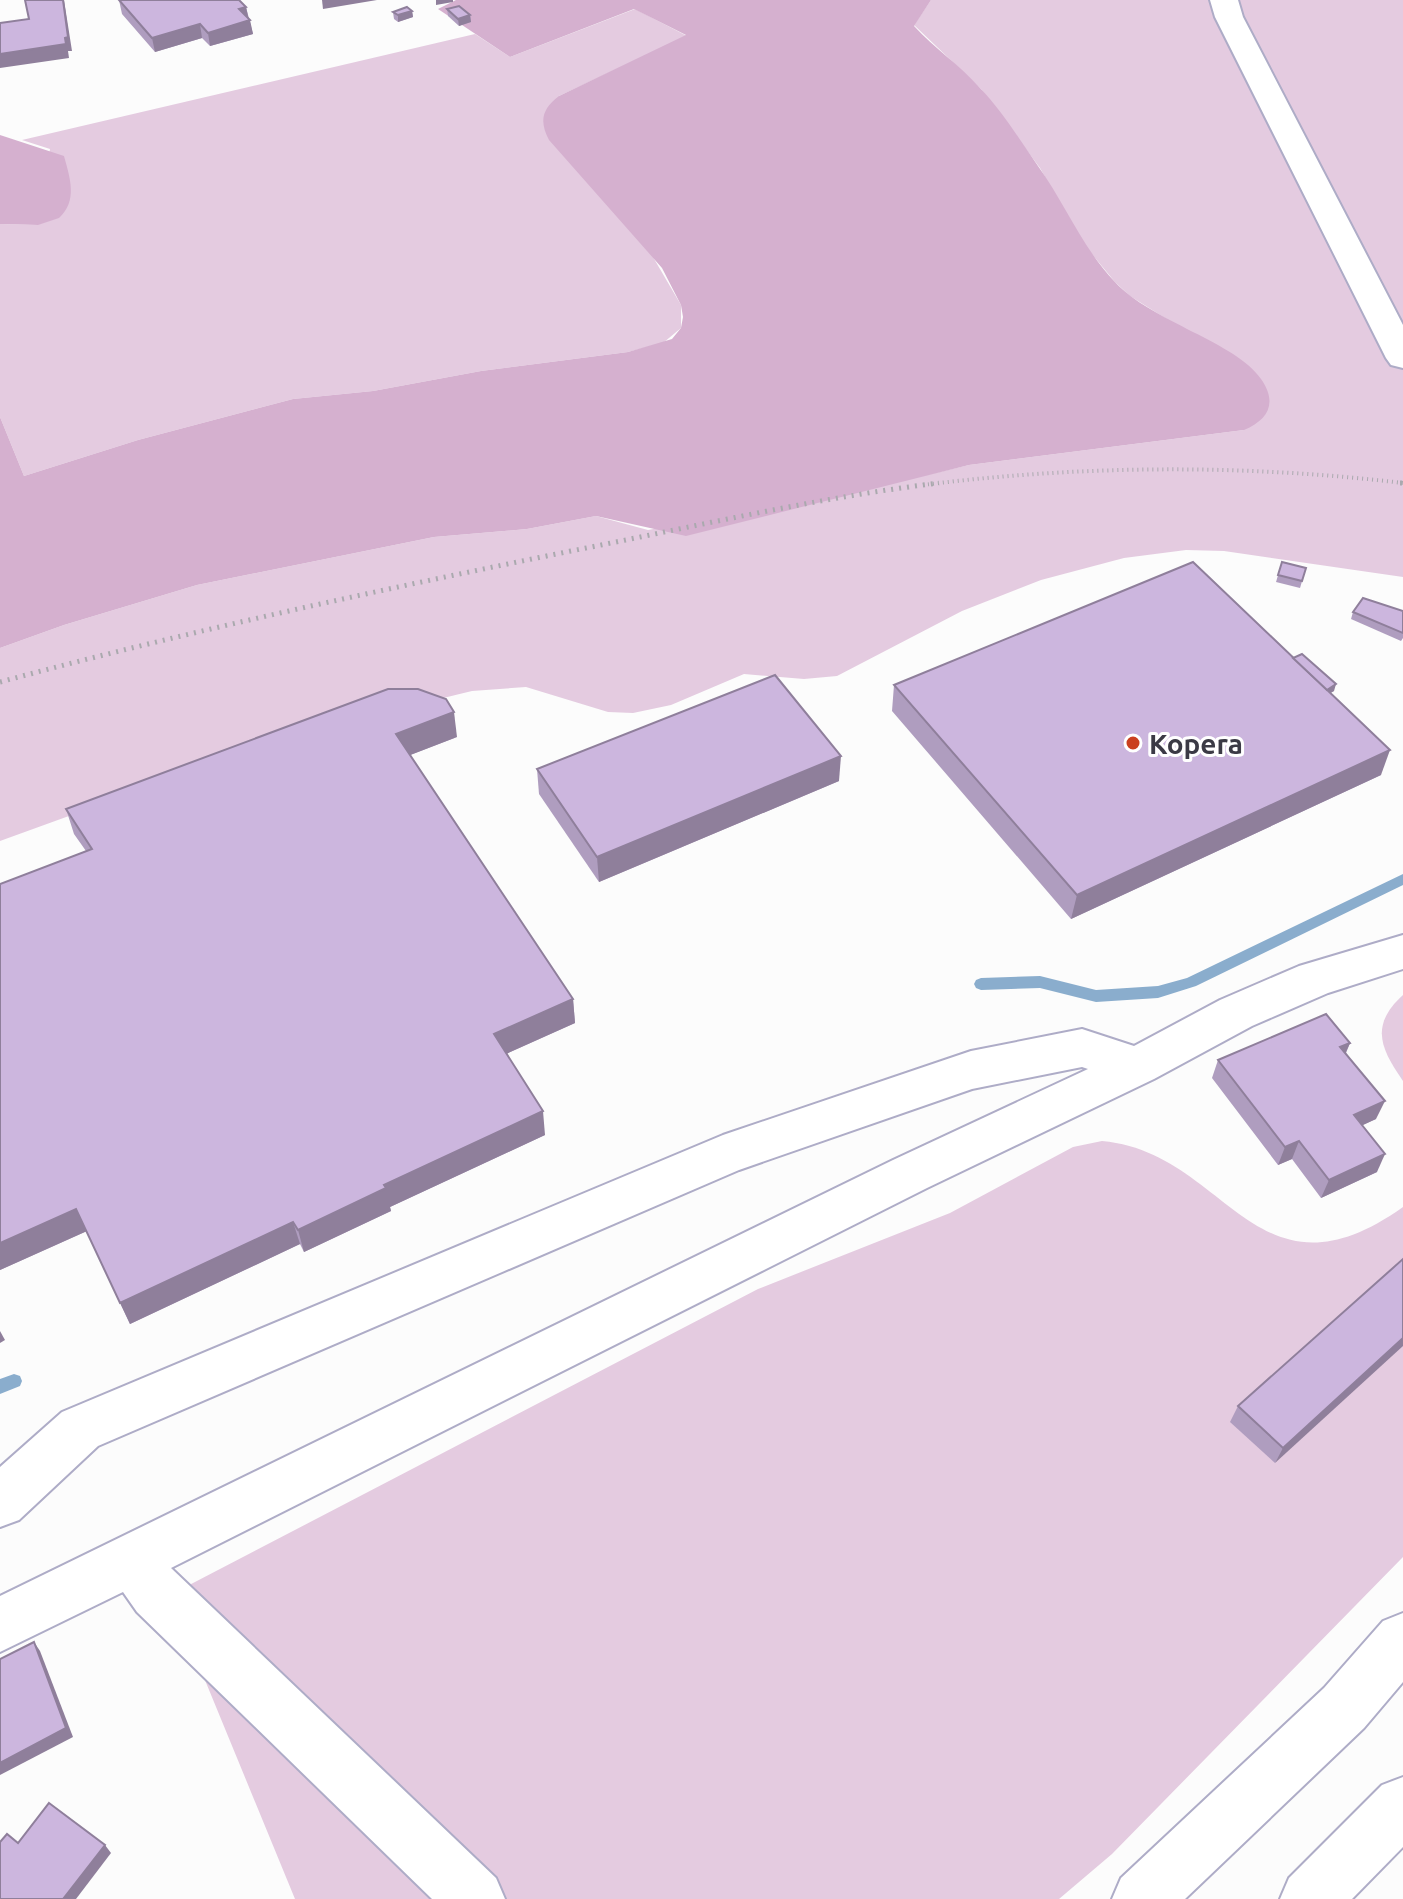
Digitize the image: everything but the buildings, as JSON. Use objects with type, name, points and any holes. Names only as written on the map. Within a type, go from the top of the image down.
[{"type":"main road","points":[[1224,0],[1229,17],[1403,358]]},
{"type":"main road","points":[[1315,979],[1382,932],[1403,922]]},
{"type":"main road","points":[[0,1625],[910,1174],[1138,1066],[1236,1013],[1315,979],[1403,952]]},
{"type":"main road","points":[[0,1502],[80,1429],[723,1155],[971,1070],[1082,1048],[1138,1066]]},
{"type":"main road","points":[[131,1559],[156,1593],[475,1899]]},
{"type":"main road","points":[[1142,1899],[1344,1708],[1403,1640]]},
{"type":"main road","points":[[1310,1899],[1403,1806]]},
{"type":"path","points":[[0,682],[213,625],[401,585],[829,500],[958,480],[1088,472],[1218,470],[1331,473],[1403,483]]},
{"type":"shaded area","points":[[456,0],[931,0],[914,26],[996,106],[1103,268],[1131,296],[1150,309],[1214,343],[1249,366],[1266,388],[1268,410],[1259,421],[1244,430],[969,465],[686,536],[596,516],[527,529],[434,537],[197,585],[64,625],[0,648],[0,417],[24,476],[138,440],[293,399],[373,391],[481,371],[628,352],[672,339],[681,328],[681,305],[662,268],[549,140],[543,121],[549,106],[559,96],[686,35],[634,9],[510,57],[438,9]]},
{"type":"shaded area","points":[[931,0],[1403,0],[1403,577],[1224,551],[1186,550],[1124,558],[1041,580],[962,611],[837,676],[804,679],[744,674],[671,705],[633,713],[608,712],[526,687],[472,691],[295,734],[0,841],[0,648],[64,625],[197,585],[434,537],[527,529],[596,516],[648,530],[871,488],[969,465],[1244,430],[1181,328],[1130,296],[1115,282],[1082,242],[1040,168],[981,89],[914,25]]},
{"type":"shaded area","points":[[635,9],[687,36],[559,96],[681,305],[681,328],[663,343],[628,352],[481,371],[373,391],[293,399],[138,440],[24,476],[0,417],[0,224],[38,225],[50,149],[22,140],[475,34],[510,57]]},
{"type":"shaded area","points":[[0,135],[64,156],[71,197],[59,218],[38,225],[0,224]]},
{"type":"shaded area","points":[[1403,995],[1403,1081],[1384,1047],[1382,1027],[1386,1016]]},
{"type":"shaded area","points":[[1102,1141],[1145,1151],[1181,1171],[1244,1218],[1276,1235],[1311,1243],[1353,1235],[1403,1207],[1403,1557],[1112,1854],[1059,1899],[295,1899],[170,1595],[758,1289],[950,1213],[1073,1147]]},
{"type":"waterway","points":[[981,984],[1040,982],[1096,996],[1158,992],[1191,982],[1403,879]]},
{"type":"waterway","points":[[0,1387],[14,1381]]},
{"type":"place","name":"Kopera","points":[[1133,743]]}]
